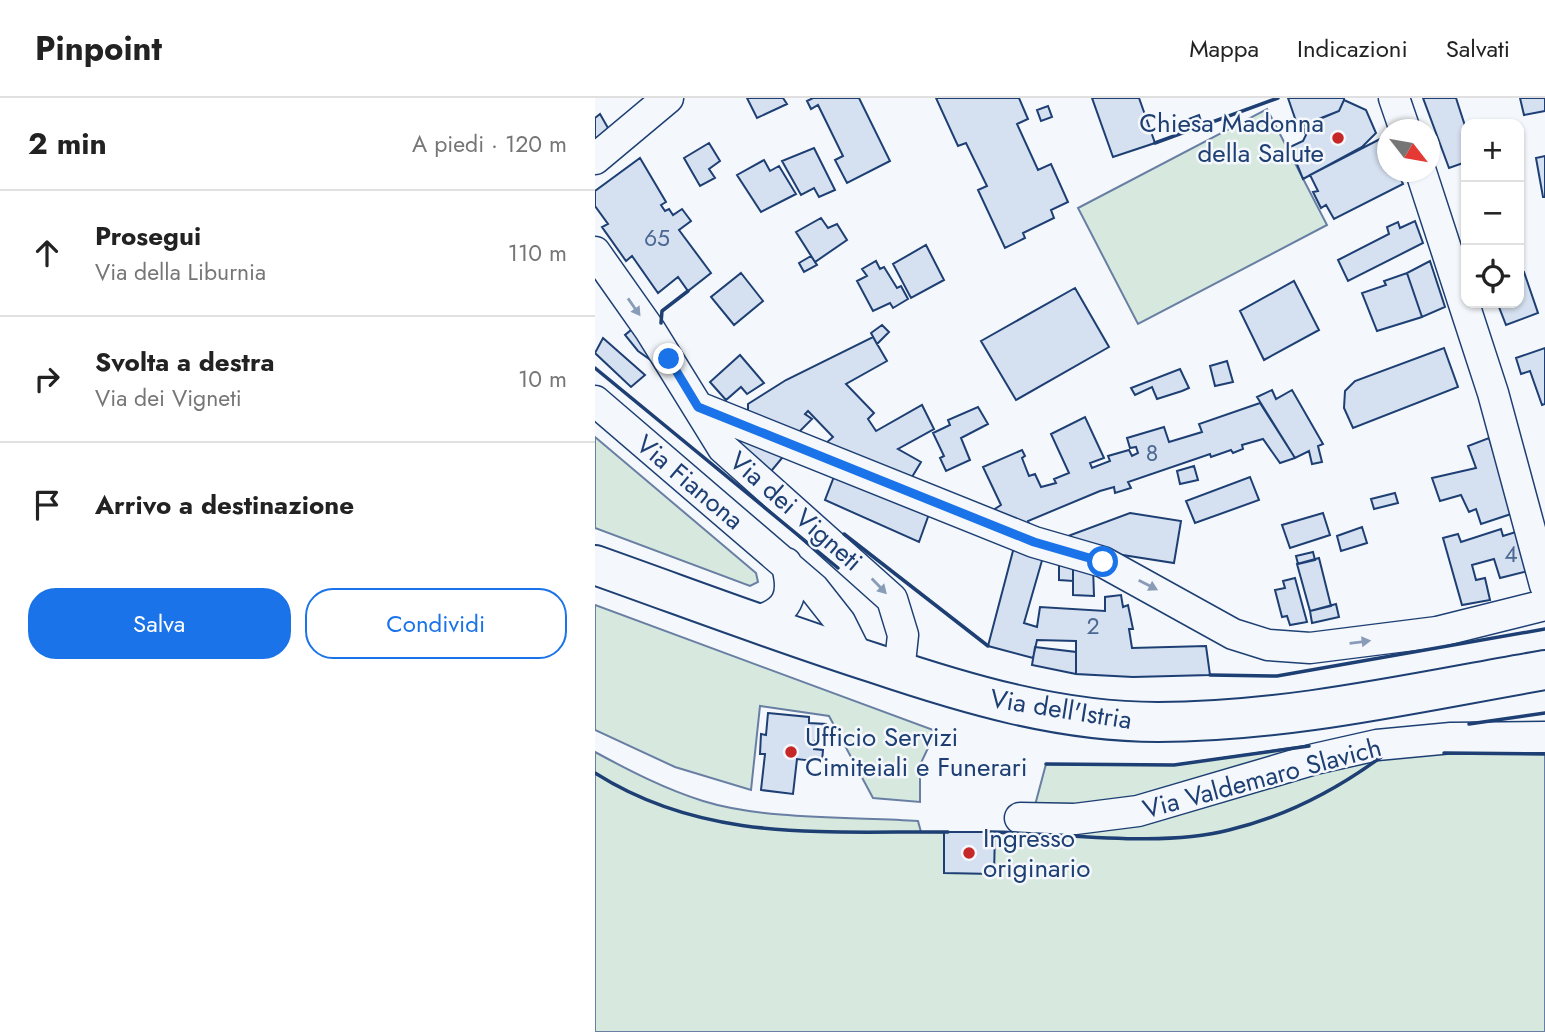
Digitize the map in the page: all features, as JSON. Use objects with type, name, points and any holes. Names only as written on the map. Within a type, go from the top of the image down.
[{"type":"main road","name":"Via dell'Istria","points":[[595,565],[899,672],[1003,702],[1081,718],[1157,722],[1308,711],[1545,670]]},
{"type":"street","points":[[595,159],[668,98]]},
{"type":"street","points":[[1394,98],[1401,119]]},
{"type":"street","points":[[1424,182],[1493,393],[1545,584]]},
{"type":"street","name":"Via dei Vigneti","points":[[595,252],[650,330],[723,448],[741,467],[829,540],[892,599],[903,635],[899,672]]},
{"type":"street","name":"Via Fianona","points":[[595,401],[814,589],[840,622],[858,658]]},
{"type":"street","points":[[698,407],[1034,542],[1103,562],[1233,634],[1268,645],[1310,648],[1437,632],[1545,605]]},
{"type":"street","points":[[754,622],[772,617],[782,609],[789,596],[790,578],[786,563]]},
{"type":"street","name":"Via Valdemaro Slavich","points":[[1020,818],[1075,819],[1138,811],[1315,759],[1377,745],[1451,738],[1545,737]]},
{"type":"shaded area","points":[[1267,109],[1327,225],[1138,324],[1078,208]]},
{"type":"shaded area","points":[[595,437],[756,573],[758,582],[750,586],[595,528]]},
{"type":"shaded area","points":[[595,605],[936,731],[920,765],[920,802],[873,798],[829,716],[760,706],[751,790],[675,767],[595,730]]},
{"type":"shaded area","points":[[1325,743],[1135,803],[1034,809],[1046,764],[1174,765]]},
{"type":"shaded area","points":[[595,752],[675,791],[703,801],[753,812],[918,821],[921,832],[1028,834],[1030,825],[1301,771],[1407,754],[1545,754],[1545,1032],[595,1032]]},
{"type":"building","points":[[747,98],[783,98],[787,104],[757,118]]},
{"type":"building","points":[[813,98],[859,98],[890,161],[847,183],[835,160],[843,156],[818,105],[811,109],[807,101]]},
{"type":"building","points":[[936,98],[1019,98],[1028,119],[1017,124],[1038,170],[1051,164],[1068,202],[1051,210],[1054,218],[1023,233],[1025,238],[1005,248],[978,190],[987,186],[966,143],[958,146]]},
{"type":"building","points":[[1092,98],[1139,98],[1155,143],[1113,157]]},
{"type":"building","points":[[1288,98],[1344,100],[1339,111],[1298,127]]},
{"type":"building","points":[[1423,98],[1456,98],[1463,119],[1461,164],[1449,168],[1440,144],[1440,119],[1431,119]]},
{"type":"building","points":[[1520,98],[1545,98],[1545,111],[1524,115]]},
{"type":"building","name":"Chiesa Madonna della Salute","points":[[1344,100],[1366,110],[1376,133],[1362,147],[1303,179],[1290,147],[1303,141],[1306,135],[1303,126],[1339,111]]},
{"type":"building","points":[[1048,106],[1052,117],[1041,121],[1037,110]]},
{"type":"building","points":[[600,114],[612,135],[595,148],[595,118]]},
{"type":"building","points":[[1199,115],[1203,127],[1190,131],[1186,120]]},
{"type":"building","points":[[1377,141],[1377,182],[1403,184],[1334,219],[1326,205],[1321,208],[1313,192],[1318,191],[1310,175]]},
{"type":"building","points":[[709,143],[720,161],[709,169],[715,178],[700,186],[684,158]]},
{"type":"building","points":[[814,148],[835,190],[819,197],[814,188],[801,195],[782,161]]},
{"type":"building","points":[[1545,156],[1545,197],[1543,197],[1536,158]]},
{"type":"building","points":[[640,158],[666,202],[661,205],[665,211],[669,209],[673,215],[682,209],[691,221],[679,230],[711,273],[688,291],[678,277],[658,293],[632,256],[626,261],[602,227],[608,224],[595,206],[595,191]]},
{"type":"building","points":[[764,160],[770,171],[779,166],[796,194],[761,212],[737,175]]},
{"type":"building","points":[[821,218],[828,228],[837,224],[847,240],[815,262],[796,232]]},
{"type":"building","points":[[1415,221],[1423,243],[1348,281],[1338,260],[1389,234],[1387,227],[1398,222],[1400,228]]},
{"type":"building","points":[[926,245],[944,280],[911,298],[893,264]]},
{"type":"building","points":[[811,256],[817,265],[804,272],[799,263]]},
{"type":"building","points":[[876,261],[880,269],[884,267],[897,288],[901,286],[908,299],[893,308],[890,303],[873,311],[857,281],[867,276],[862,269]]},
{"type":"building","points":[[1430,261],[1445,307],[1422,317],[1407,273]]},
{"type":"building","points":[[1524,272],[1538,313],[1506,325],[1499,308],[1524,308]]},
{"type":"building","points":[[741,273],[763,301],[734,325],[711,297]]},
{"type":"building","points":[[1407,273],[1422,317],[1377,331],[1362,293],[1386,285],[1384,281]]},
{"type":"building","points":[[1294,281],[1319,330],[1264,360],[1240,311]]},
{"type":"building","points":[[1075,288],[1109,347],[1016,400],[981,341]]},
{"type":"building","points":[[882,325],[889,332],[877,344],[871,333]]},
{"type":"building","points":[[636,326],[659,356],[652,361],[638,351],[625,335]]},
{"type":"building","points":[[873,337],[887,361],[846,384],[874,413],[868,419],[876,431],[922,405],[934,429],[898,449],[921,462],[909,482],[825,444],[833,437],[808,411],[805,414],[812,419],[796,435],[748,411],[748,404],[786,380]]},
{"type":"building","points":[[603,338],[645,375],[631,387],[595,353]]},
{"type":"building","points":[[1444,348],[1458,387],[1353,428],[1344,408],[1345,391],[1355,381]]},
{"type":"building","points":[[1545,348],[1545,404],[1542,405],[1530,371],[1521,374],[1516,358]]},
{"type":"building","points":[[740,355],[764,383],[747,394],[741,387],[726,400],[710,382]]},
{"type":"building","points":[[1227,361],[1233,382],[1215,386],[1210,366]]},
{"type":"building","points":[[1180,369],[1189,388],[1182,391],[1157,399],[1152,387],[1135,395],[1131,388]]},
{"type":"building","points":[[1272,390],[1276,399],[1292,390],[1323,444],[1318,446],[1322,462],[1312,464],[1309,451],[1295,458],[1257,397]]},
{"type":"building","points":[[1260,403],[1295,458],[1280,463],[1263,439],[1242,445],[1243,449],[1233,453],[1231,450],[1211,457],[1210,454],[1128,482],[1131,488],[1115,493],[1114,487],[1100,491],[1028,521],[1031,530],[990,512],[1001,505],[983,467],[1022,450],[1029,476],[1035,474],[1041,487],[1056,483],[1054,479],[1069,473],[1051,434],[1085,417],[1104,458],[1090,463],[1092,468],[1110,461],[1108,456],[1129,450],[1132,456],[1138,453],[1136,447],[1130,448],[1127,438],[1164,427],[1169,442],[1202,432],[1199,424]]},
{"type":"building","points":[[978,407],[988,424],[961,438],[970,460],[946,471],[940,458],[944,456],[933,433],[950,425],[948,420]]},
{"type":"building","points":[[725,431],[787,452],[768,475]]},
{"type":"building","points":[[1489,438],[1514,513],[1481,524],[1476,509],[1469,512],[1461,495],[1440,501],[1432,478],[1476,468],[1468,446]]},
{"type":"building","points":[[1194,466],[1198,480],[1180,484],[1177,471]]},
{"type":"building","points":[[835,474],[929,514],[919,542],[825,500]]},
{"type":"building","points":[[1250,477],[1259,500],[1195,523],[1186,501]]},
{"type":"building","points":[[1395,493],[1398,503],[1374,509],[1371,499]]},
{"type":"building","points":[[1130,513],[1181,521],[1174,563],[1065,546],[1068,536]]},
{"type":"building","points":[[1323,513],[1330,535],[1290,548],[1282,525]]},
{"type":"building","points":[[1362,527],[1367,543],[1341,551],[1337,536]]},
{"type":"building","points":[[1501,529],[1503,536],[1519,531],[1532,570],[1500,578],[1494,559],[1472,565],[1476,580],[1485,578],[1490,600],[1462,605],[1443,538],[1458,534],[1461,542]]},
{"type":"building","points":[[1014,547],[1043,557],[1024,623],[1037,627],[1040,607],[1105,611],[1105,597],[1121,595],[1123,607],[1128,605],[1133,629],[1129,629],[1132,648],[1206,646],[1210,675],[1133,677],[1076,674],[1076,641],[1037,640],[1033,658],[988,646]]},
{"type":"building","points":[[1313,552],[1315,560],[1298,564],[1296,556]]},
{"type":"building","points":[[1319,558],[1331,606],[1310,611],[1297,564]]},
{"type":"building","points":[[1059,562],[1073,566],[1073,581],[1059,580]]},
{"type":"building","points":[[1073,566],[1093,567],[1094,596],[1073,595]]},
{"type":"building","points":[[1295,578],[1307,622],[1290,625],[1287,616],[1282,617],[1275,590],[1285,588],[1283,581]]},
{"type":"building","points":[[1336,604],[1339,617],[1312,623],[1310,611]]},
{"type":"building","points":[[1035,647],[1076,652],[1076,674],[1032,665]]},
{"type":"building","name":"Ufficio Servizi Cimiteiali e Funerari","points":[[768,713],[809,717],[809,723],[826,724],[824,742],[815,741],[814,749],[823,750],[822,762],[797,759],[793,794],[761,790],[765,754],[760,754],[761,734],[766,735]]},
{"type":"building","name":"Ingresso originario","points":[[944,832],[995,832],[994,874],[944,873]]},
{"type":"wall","points":[[1155,143],[1278,98]]},
{"type":"wall","points":[[661,323],[662,311],[688,291]]},
{"type":"wall","points":[[595,368],[838,568]]},
{"type":"wall","points":[[844,534],[988,646]]},
{"type":"wall","points":[[1210,675],[1277,676],[1545,629]]},
{"type":"wall","points":[[1469,724],[1545,713]]},
{"type":"wall","points":[[1046,764],[1174,765],[1309,746]]},
{"type":"wall","points":[[1444,753],[1545,754]]},
{"type":"wall","points":[[990,832],[1142,839],[1202,835],[1229,830],[1289,810],[1328,791],[1381,757]]},
{"type":"wall","points":[[595,773],[637,796],[679,812],[722,822],[811,831],[948,832]]},
{"type":"place","name":"Chiesa Madonna della Salute","points":[[1338,138]]},
{"type":"place","name":"Ufficio Servizi Cimiteiali e Funerari","points":[[791,752]]},
{"type":"place","name":"Ingresso originario","points":[[969,853]]},
{"type":"route","points":[[669,359],[698,407],[1034,542],[1103,562]]}]
